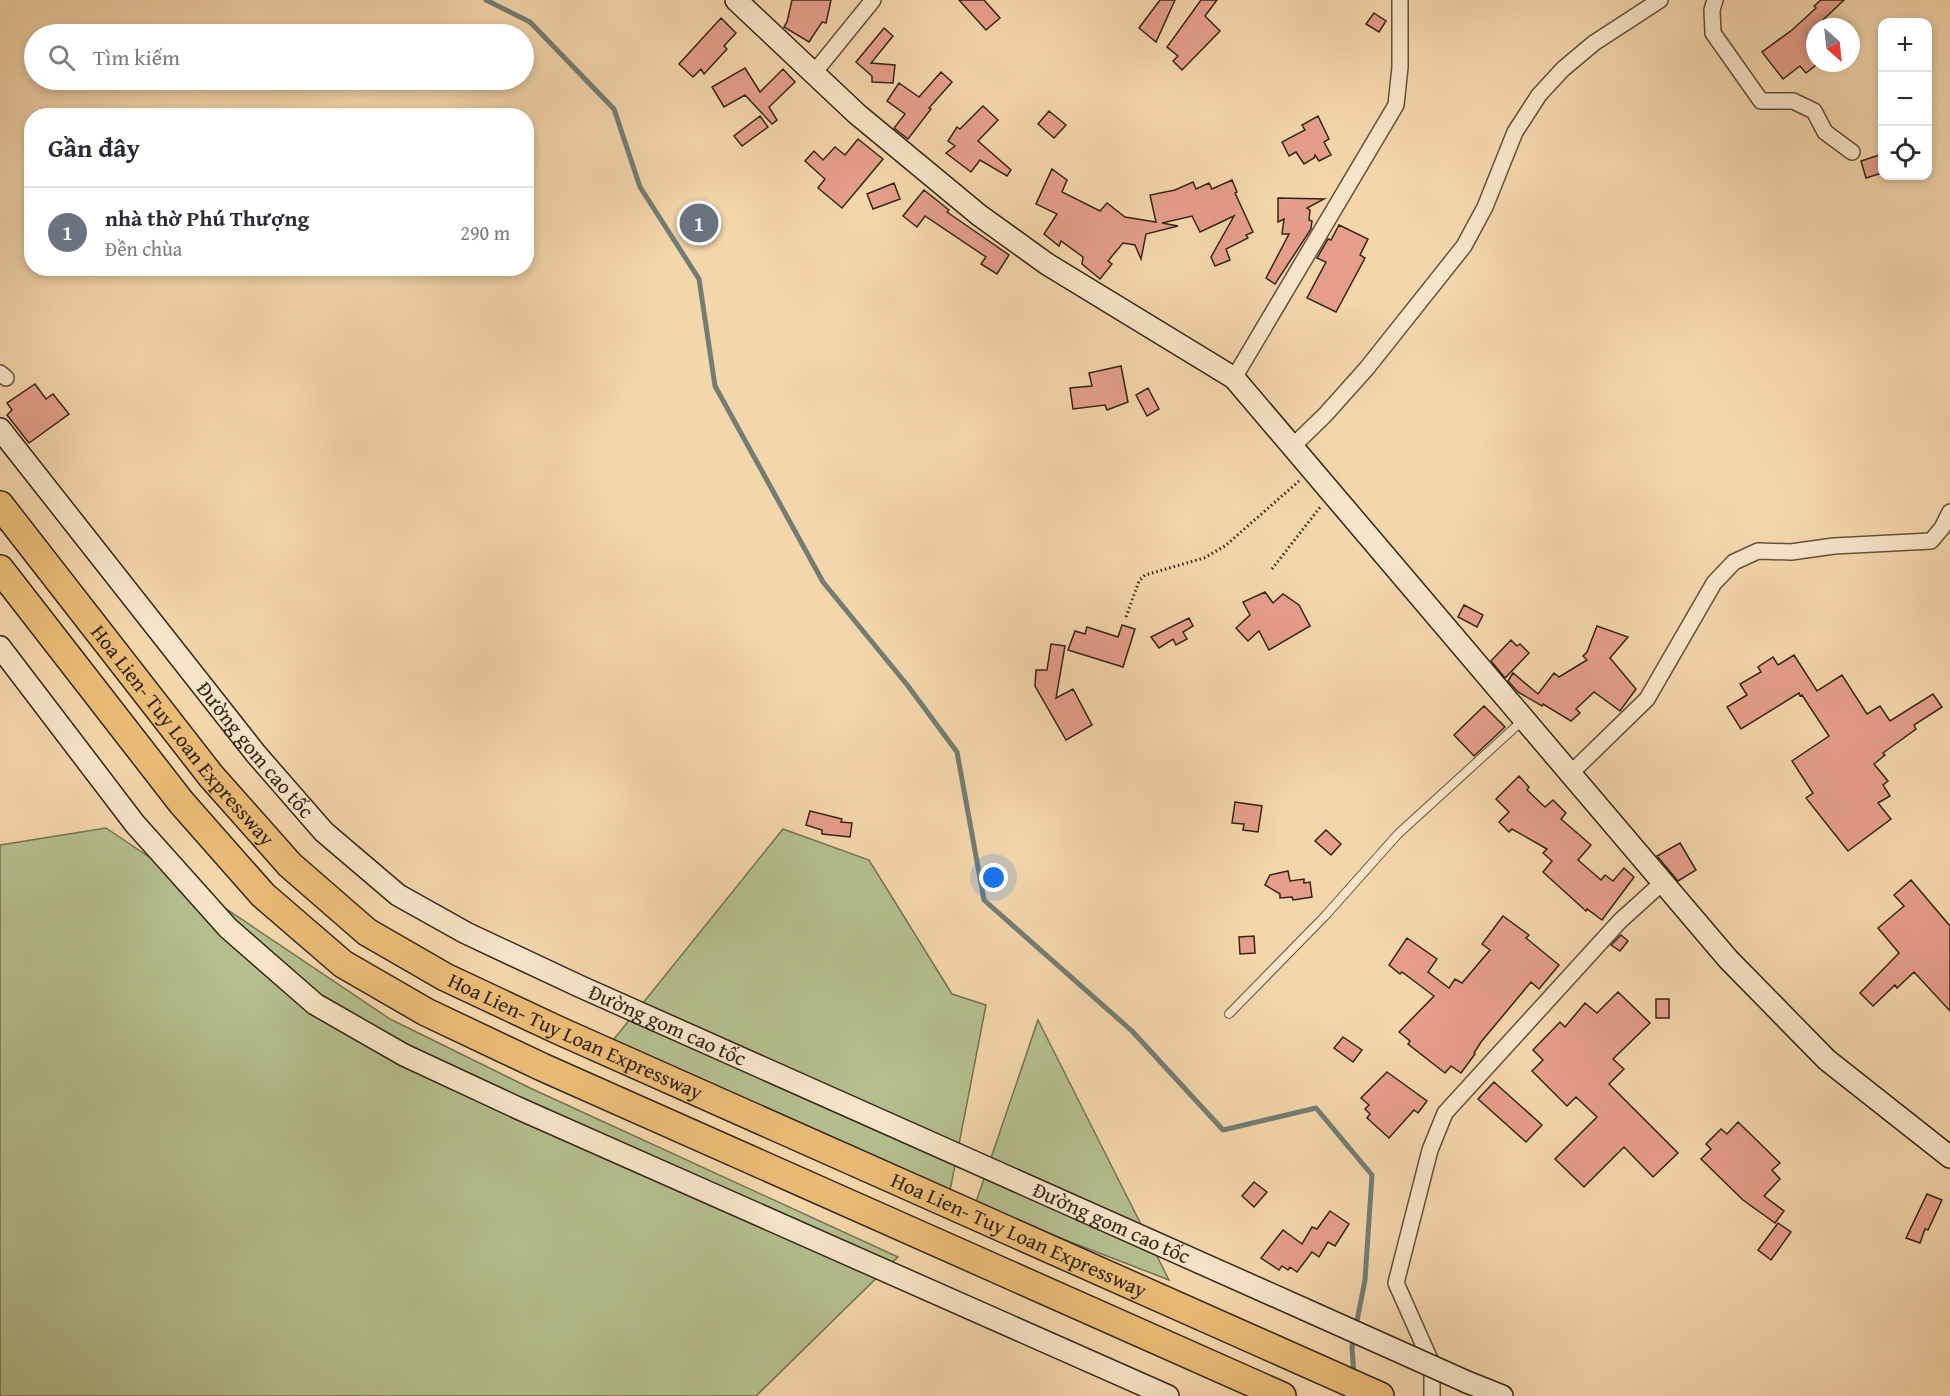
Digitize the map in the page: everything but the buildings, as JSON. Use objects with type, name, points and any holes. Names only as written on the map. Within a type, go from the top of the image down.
[{"type":"highway","name":"Hoa Lien- Tuy Loan Expressway","points":[[0,505],[212,776],[290,865],[367,932],[445,977],[560,1031],[1380,1396]]},
{"type":"highway","name":"Hoa Lien- Tuy Loan Expressway","points":[[0,569],[181,802],[263,895],[343,964],[426,1012],[542,1067],[1282,1396]]},
{"type":"main road","points":[[736,0],[857,114],[979,215],[1047,264],[1234,378],[1728,959],[1827,1060],[1950,1157]]},
{"type":"main road","name":"Đường gom cao tốc","points":[[0,429],[256,754],[324,832],[398,895],[466,933],[579,986],[1502,1396]]},
{"type":"main road","points":[[0,647],[143,832],[228,928],[315,1004],[404,1055],[509,1104],[1168,1396]]},
{"type":"street","points":[[813,74],[873,0]]},
{"type":"street","points":[[1234,378],[1396,105],[1400,67],[1400,0]]},
{"type":"street","points":[[1292,447],[1325,415],[1367,368],[1464,246],[1485,207],[1515,132],[1539,95],[1563,69],[1594,43],[1660,0]]},
{"type":"street","points":[[1715,0],[1712,10],[1713,33],[1761,101],[1793,101],[1814,111],[1825,132],[1852,152]]},
{"type":"street","points":[[1571,773],[1647,699],[1714,582],[1734,562],[1758,551],[1791,552],[1834,546],[1931,540],[1942,528],[1950,512]]},
{"type":"street","points":[[1432,1396],[1432,1364],[1396,1283],[1430,1150],[1445,1113],[1620,921],[1664,882]]},
{"type":"lane","points":[[1229,1014],[1325,916],[1398,834],[1524,719]]},
{"type":"path","points":[[1126,617],[1134,591],[1145,575],[1204,558],[1225,546],[1311,470]]},
{"type":"path","points":[[1272,569],[1331,493]]},
{"type":"green space","points":[[106,828],[390,1019],[530,1088],[898,1257],[756,1396],[0,1396],[0,845]]},
{"type":"green space","points":[[783,829],[869,860],[952,994],[986,1005],[948,1201],[610,1044]]},
{"type":"green space","points":[[1038,1020],[1169,1280],[975,1205]]},
{"type":"waterway","points":[[486,0],[532,24]]},
{"type":"waterway","points":[[534,26],[614,109],[640,187],[699,279],[715,386],[823,582],[908,686],[957,752],[984,900],[1132,1031],[1223,1130],[1316,1108],[1372,1175],[1365,1280],[1356,1326]]},
{"type":"waterway","points":[[1354,1338],[1352,1347],[1354,1376]]},
{"type":"place","name":"nhà thờ Phú Thượng","points":[[699,223]]}]
